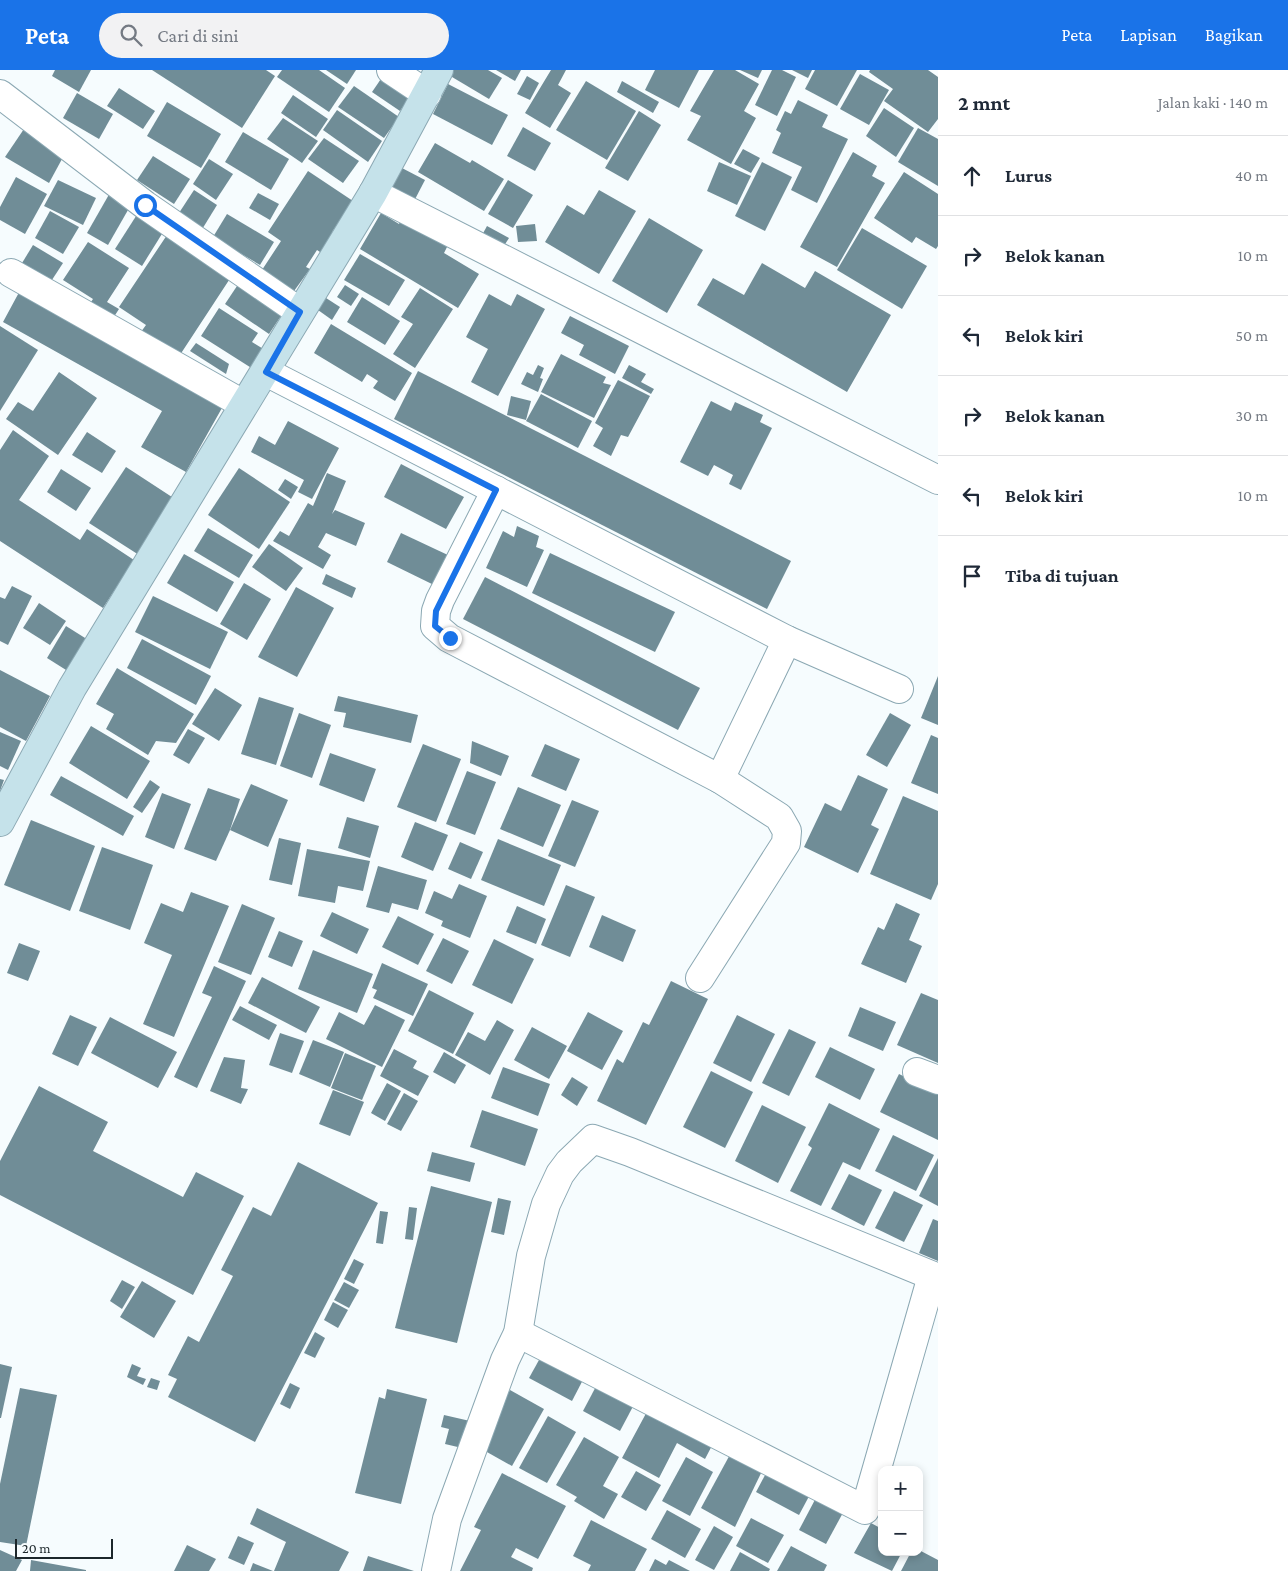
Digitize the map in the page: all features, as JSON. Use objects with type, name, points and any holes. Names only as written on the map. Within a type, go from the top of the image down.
[{"type":"street","points":[[391,70],[427,94]]},
{"type":"street","points":[[0,822],[72,688],[243,404],[266,372],[300,312],[373,194],[439,70]]},
{"type":"street","points":[[0,94],[145,205],[300,312]]},
{"type":"street","points":[[373,194],[938,480]]},
{"type":"street","points":[[11,273],[243,404]]},
{"type":"street","points":[[266,372],[787,640],[899,689]]},
{"type":"street","points":[[496,490],[440,600],[436,611],[435,626],[450,638],[720,779],[780,817],[787,831],[786,843],[700,978]]},
{"type":"street","points":[[720,779],[787,640]]},
{"type":"street","points":[[436,1571],[447,1519],[505,1360],[518,1333],[532,1256],[546,1204],[560,1174],[569,1162],[593,1139],[630,1152],[935,1277],[865,1510],[518,1333]]},
{"type":"building","points":[[55,70],[91,70],[79,92],[52,76]]},
{"type":"building","points":[[152,70],[266,70],[275,76],[242,128]]},
{"type":"building","points":[[282,70],[319,70],[345,88],[329,112],[277,77]]},
{"type":"building","points":[[326,70],[356,70],[347,84]]},
{"type":"building","points":[[449,70],[488,70],[502,78],[489,99],[447,74]]},
{"type":"building","points":[[496,70],[521,70],[515,81]]},
{"type":"building","points":[[551,70],[566,70],[558,85],[571,93],[550,128],[525,113]]},
{"type":"building","points":[[655,70],[699,70],[679,108],[645,90]]},
{"type":"building","points":[[714,70],[735,70],[759,84],[744,111],[756,118],[731,164],[687,140],[701,116],[690,111]]},
{"type":"building","points":[[740,70],[762,70],[758,78]]},
{"type":"building","points":[[772,70],[782,70],[796,77],[777,116],[755,105]]},
{"type":"building","points":[[792,70],[812,70],[808,78]]},
{"type":"building","points":[[815,70],[857,70],[837,106],[805,89]]},
{"type":"building","points":[[870,70],[928,70],[938,77],[938,119],[928,132],[884,101],[893,89],[869,72]]},
{"type":"building","points":[[385,73],[413,92],[400,111],[372,92]]},
{"type":"building","points":[[860,74],[889,90],[869,125],[840,109]]},
{"type":"building","points":[[527,76],[539,83],[530,100],[517,94]]},
{"type":"building","points":[[586,81],[636,111],[607,160],[556,130]]},
{"type":"building","points":[[622,81],[659,102],[653,113],[617,92]]},
{"type":"building","points":[[448,84],[508,115],[492,145],[433,114]]},
{"type":"building","points":[[354,86],[399,117],[384,138],[338,107]]},
{"type":"building","points":[[119,88],[155,111],[143,129],[107,106]]},
{"type":"building","points":[[77,93],[113,114],[99,139],[63,118]]},
{"type":"building","points":[[293,95],[328,119],[316,137],[281,113]]},
{"type":"building","points":[[798,100],[828,115],[822,127],[848,139],[817,203],[791,190],[802,167],[772,153],[781,133],[776,130],[785,111],[791,114]]},
{"type":"building","points":[[167,102],[221,134],[201,168],[147,136]]},
{"type":"building","points":[[884,108],[914,128],[896,157],[866,136]]},
{"type":"building","points":[[337,110],[382,141],[368,162],[323,130]]},
{"type":"building","points":[[639,111],[661,125],[628,181],[605,168]]},
{"type":"building","points":[[283,118],[318,141],[302,163],[267,139]]},
{"type":"building","points":[[28,123],[62,159],[49,183],[5,157]]},
{"type":"building","points":[[523,127],[551,143],[535,171],[507,156]]},
{"type":"building","points":[[918,128],[938,139],[938,186],[898,162]]},
{"type":"building","points":[[243,132],[289,159],[271,190],[225,162]]},
{"type":"building","points":[[324,138],[359,161],[343,183],[308,159]]},
{"type":"building","points":[[435,143],[470,163],[472,160],[504,179],[484,211],[418,172]]},
{"type":"building","points":[[743,149],[760,158],[751,173],[734,164]]},
{"type":"building","points":[[853,152],[877,166],[872,176],[885,183],[837,267],[800,247]]},
{"type":"building","points":[[153,156],[190,179],[174,204],[137,180]]},
{"type":"building","points":[[209,159],[233,174],[216,200],[193,184]]},
{"type":"building","points":[[719,162],[751,176],[737,205],[707,191]]},
{"type":"building","points":[[762,162],[792,177],[765,231],[735,216]]},
{"type":"building","points":[[400,167],[425,180],[412,205],[387,192]]},
{"type":"building","points":[[308,171],[353,201],[332,232],[336,234],[323,254],[317,250],[306,267],[310,269],[294,291],[262,270],[281,241],[268,232]]},
{"type":"building","points":[[904,172],[938,194],[938,246],[936,249],[916,237],[912,243],[874,218]]},
{"type":"building","points":[[16,177],[47,194],[25,234],[0,220],[0,207]]},
{"type":"building","points":[[58,180],[96,198],[83,225],[44,206]]},
{"type":"building","points":[[508,180],[533,195],[513,228],[488,214]]},
{"type":"building","points":[[194,190],[217,205],[201,231],[177,216]]},
{"type":"building","points":[[599,190],[636,211],[599,274],[545,242],[567,205],[584,215]]},
{"type":"building","points":[[111,191],[132,203],[108,245],[87,233]]},
{"type":"building","points":[[258,193],[279,204],[270,220],[249,208]]},
{"type":"building","points":[[50,211],[79,227],[63,254],[35,238]]},
{"type":"building","points":[[138,213],[165,229],[142,266],[115,249]]},
{"type":"building","points":[[381,213],[399,224],[401,219],[447,247],[444,253],[479,274],[458,308],[360,249]]},
{"type":"building","points":[[227,214],[274,242],[260,265],[213,237]]},
{"type":"building","points":[[649,218],[703,250],[667,313],[612,281]]},
{"type":"building","points":[[535,224],[537,241],[518,242],[516,226]]},
{"type":"building","points":[[487,226],[509,238],[502,249],[481,237]]},
{"type":"building","points":[[862,228],[927,266],[902,309],[837,270]]},
{"type":"building","points":[[169,232],[233,274],[176,361],[138,336],[146,325],[119,307]]},
{"type":"building","points":[[88,242],[129,268],[107,302],[119,309],[110,323],[87,308],[93,299],[63,280]]},
{"type":"building","points":[[33,245],[63,263],[48,286],[19,268]]},
{"type":"building","points":[[360,254],[405,280],[389,306],[344,280]]},
{"type":"building","points":[[762,263],[805,288],[815,271],[891,315],[847,392],[697,305],[713,278],[744,295]]},
{"type":"building","points":[[239,283],[283,313],[269,334],[225,304]]},
{"type":"building","points":[[23,285],[227,399],[186,472],[141,447],[162,411],[3,322]]},
{"type":"building","points":[[345,285],[359,294],[351,306],[337,297]]},
{"type":"building","points":[[420,288],[453,309],[415,368],[393,354],[413,324],[401,317]]},
{"type":"building","points":[[489,294],[511,306],[517,294],[545,309],[498,396],[471,382],[488,349],[466,337]]},
{"type":"building","points":[[362,297],[400,321],[385,345],[347,322]]},
{"type":"building","points":[[326,298],[340,307],[332,320],[318,310]]},
{"type":"building","points":[[219,308],[258,333],[252,342],[265,350],[253,369],[201,336]]},
{"type":"building","points":[[570,316],[629,346],[615,374],[579,355],[584,345],[561,333]]},
{"type":"building","points":[[331,324],[412,373],[395,401],[373,388],[378,381],[367,374],[362,382],[314,353]]},
{"type":"building","points":[[0,326],[38,350],[0,411]]},
{"type":"building","points":[[196,343],[229,364],[226,374],[190,351]]},
{"type":"building","points":[[561,354],[606,377],[603,383],[611,385],[594,418],[541,392]]},
{"type":"building","points":[[538,365],[544,368],[540,378],[543,379],[538,392],[521,384],[527,372],[533,375]]},
{"type":"building","points":[[629,365],[646,374],[641,382],[654,389],[651,394],[622,378]]},
{"type":"building","points":[[418,371],[791,561],[767,609],[394,419]]},
{"type":"building","points":[[59,372],[97,398],[58,455],[6,419],[18,402],[33,411]]},
{"type":"building","points":[[618,380],[650,396],[628,437],[621,435],[611,456],[593,446],[603,428],[595,423]]},
{"type":"building","points":[[541,394],[592,421],[578,448],[526,421]]},
{"type":"building","points":[[511,396],[531,401],[526,420],[507,415]]},
{"type":"building","points":[[711,401],[731,411],[735,402],[763,415],[760,422],[772,428],[741,490],[729,484],[733,475],[714,465],[708,476],[680,462]]},
{"type":"building","points":[[288,421],[339,448],[312,499],[298,492],[304,480],[251,452],[259,436],[275,445]]},
{"type":"building","points":[[13,430],[49,456],[19,500],[80,540],[87,529],[134,560],[103,608],[0,541],[0,450]]},
{"type":"building","points":[[87,432],[116,451],[102,473],[72,455]]},
{"type":"building","points":[[401,464],[464,497],[446,529],[384,497]]},
{"type":"building","points":[[126,467],[175,499],[139,555],[89,523]]},
{"type":"building","points":[[239,468],[290,502],[259,549],[208,515]]},
{"type":"building","points":[[61,469],[91,488],[76,511],[47,492]]},
{"type":"building","points":[[327,473],[346,481],[332,514],[335,510],[365,523],[356,546],[326,533],[318,547],[331,555],[323,569],[273,541],[280,531],[289,536],[308,503],[313,506]]},
{"type":"building","points":[[285,479],[298,487],[291,499],[278,490]]},
{"type":"building","points":[[517,526],[539,536],[536,547],[544,550],[527,587],[486,568],[503,531],[514,537]]},
{"type":"building","points":[[208,528],[253,555],[239,578],[194,551]]},
{"type":"building","points":[[401,533],[450,556],[436,586],[387,562]]},
{"type":"building","points":[[269,544],[303,568],[286,591],[252,567]]},
{"type":"building","points":[[550,553],[675,612],[655,652],[532,593]]},
{"type":"building","points":[[184,554],[234,582],[217,612],[167,583]]},
{"type":"building","points":[[326,574],[356,588],[352,598],[322,584]]},
{"type":"building","points":[[485,577],[700,688],[678,730],[463,619]]},
{"type":"building","points":[[244,583],[271,599],[247,640],[220,624]]},
{"type":"building","points":[[12,586],[32,596],[8,645],[0,641],[0,597],[5,599]]},
{"type":"building","points":[[296,587],[334,608],[297,677],[258,657]]},
{"type":"building","points":[[153,596],[228,632],[210,669],[135,632]]},
{"type":"building","points":[[39,603],[66,621],[50,645],[23,628]]},
{"type":"building","points":[[66,626],[93,643],[74,675],[47,658]]},
{"type":"building","points":[[142,639],[211,676],[196,705],[127,668]]},
{"type":"building","points":[[117,668],[194,714],[176,743],[156,741],[148,755],[106,729],[114,714],[96,704]]},
{"type":"building","points":[[0,670],[50,696],[26,741],[0,727]]},
{"type":"building","points":[[938,676],[938,725],[921,718]]},
{"type":"building","points":[[215,688],[242,705],[219,741],[192,724]]},
{"type":"building","points":[[338,696],[418,715],[411,743],[343,727],[346,713],[334,711]]},
{"type":"building","points":[[259,697],[294,708],[276,765],[241,754]]},
{"type":"building","points":[[299,713],[331,725],[312,778],[280,766]]},
{"type":"building","points":[[890,713],[911,725],[887,767],[866,755]]},
{"type":"building","points":[[91,726],[150,761],[127,799],[69,763]]},
{"type":"building","points":[[188,729],[205,738],[189,764],[173,755]]},
{"type":"building","points":[[0,732],[21,741],[8,770],[0,766]]},
{"type":"building","points":[[931,735],[938,738],[938,794],[911,783]]},
{"type":"building","points":[[472,741],[509,756],[501,776],[470,763]]},
{"type":"building","points":[[423,744],[461,759],[436,822],[397,807]]},
{"type":"building","points":[[545,744],[580,759],[566,791],[531,776]]},
{"type":"building","points":[[330,753],[376,769],[364,802],[319,785]]},
{"type":"building","points":[[467,771],[496,782],[475,835],[446,824]]},
{"type":"building","points":[[858,775],[888,789],[871,825],[879,829],[858,873],[804,847],[825,803],[841,811]]},
{"type":"building","points":[[61,776],[134,816],[123,836],[50,795]]},
{"type":"building","points":[[0,779],[4,780],[0,791]]},
{"type":"building","points":[[150,780],[160,787],[142,813],[133,807]]},
{"type":"building","points":[[251,784],[288,800],[268,847],[230,830]]},
{"type":"building","points":[[518,787],[561,805],[543,847],[500,829]]},
{"type":"building","points":[[208,788],[240,799],[230,830],[216,861],[184,849]]},
{"type":"building","points":[[162,793],[191,804],[174,849],[145,837]]},
{"type":"building","points":[[903,796],[938,811],[938,884],[931,900],[870,874]]},
{"type":"building","points":[[572,800],[599,811],[575,867],[548,856]]},
{"type":"building","points":[[347,817],[379,826],[370,858],[338,848]]},
{"type":"building","points":[[31,820],[95,846],[70,911],[4,885]]},
{"type":"building","points":[[415,822],[448,835],[433,871],[401,857]]},
{"type":"building","points":[[279,838],[301,843],[292,885],[269,880]]},
{"type":"building","points":[[498,839],[561,865],[544,906],[481,880]]},
{"type":"building","points":[[460,842],[483,852],[471,879],[448,869]]},
{"type":"building","points":[[102,847],[153,865],[130,930],[79,911]]},
{"type":"building","points":[[307,849],[370,861],[363,891],[338,886],[335,903],[298,896]]},
{"type":"building","points":[[378,866],[427,880],[418,910],[392,903],[389,913],[366,907]]},
{"type":"building","points":[[459,884],[487,896],[470,938],[441,926],[443,921],[425,913],[434,891],[452,899]]},
{"type":"building","points":[[566,885],[595,897],[570,957],[541,945]]},
{"type":"building","points":[[191,892],[229,906],[174,1037],[143,1024],[172,955],[144,943],[161,903],[183,912]]},
{"type":"building","points":[[896,903],[920,914],[909,940],[922,946],[906,983],[861,964],[878,927],[884,930]]},
{"type":"building","points":[[242,904],[275,918],[251,975],[218,962]]},
{"type":"building","points":[[517,906],[546,919],[536,944],[506,932]]},
{"type":"building","points":[[332,912],[369,929],[357,954],[320,936]]},
{"type":"building","points":[[602,915],[636,930],[623,962],[589,947]]},
{"type":"building","points":[[398,916],[434,934],[418,965],[382,947]]},
{"type":"building","points":[[279,931],[303,941],[292,967],[268,957]]},
{"type":"building","points":[[443,938],[469,951],[452,984],[426,971]]},
{"type":"building","points":[[494,939],[534,959],[512,1004],[472,985]]},
{"type":"building","points":[[19,943],[40,951],[28,981],[7,973]]},
{"type":"building","points":[[313,950],[373,974],[357,1013],[298,989]]},
{"type":"building","points":[[382,963],[428,984],[413,1016],[373,998],[377,990],[372,988]]},
{"type":"building","points":[[214,966],[246,981],[197,1088],[174,1077],[212,997],[202,993]]},
{"type":"building","points":[[262,977],[320,1007],[306,1033],[248,1003]]},
{"type":"building","points":[[671,981],[708,999],[646,1125],[597,1101],[617,1059],[623,1063],[643,1022],[649,1025]]},
{"type":"building","points":[[429,990],[474,1013],[453,1054],[408,1031]]},
{"type":"building","points":[[921,993],[938,1000],[938,1063],[897,1045]]},
{"type":"building","points":[[375,1005],[405,1020],[382,1067],[326,1039],[339,1012],[364,1025]]},
{"type":"building","points":[[240,1006],[277,1025],[269,1040],[232,1020]]},
{"type":"building","points":[[860,1007],[896,1022],[883,1051],[848,1036]]},
{"type":"building","points":[[588,1012],[623,1031],[602,1070],[567,1051]]},
{"type":"building","points":[[70,1015],[97,1027],[78,1066],[52,1054]]},
{"type":"building","points":[[737,1015],[775,1034],[751,1082],[713,1063]]},
{"type":"building","points":[[110,1017],[177,1052],[158,1088],[91,1053]]},
{"type":"building","points":[[497,1020],[514,1030],[490,1075],[455,1055],[468,1032],[485,1041]]},
{"type":"building","points":[[532,1027],[567,1046],[549,1079],[514,1060]]},
{"type":"building","points":[[789,1029],[816,1042],[789,1096],[762,1083]]},
{"type":"building","points":[[280,1033],[304,1041],[292,1073],[269,1065]]},
{"type":"building","points":[[313,1040],[344,1052],[330,1087],[299,1074]]},
{"type":"building","points":[[830,1047],[875,1069],[860,1100],[815,1077]]},
{"type":"building","points":[[394,1049],[417,1061],[413,1068],[429,1076],[418,1096],[380,1076]]},
{"type":"building","points":[[444,1052],[466,1065],[455,1084],[433,1072]]},
{"type":"building","points":[[345,1053],[376,1066],[362,1100],[331,1088]]},
{"type":"building","points":[[224,1057],[245,1060],[241,1088],[248,1089],[241,1104],[210,1091]]},
{"type":"building","points":[[503,1067],[550,1084],[538,1116],[491,1098]]},
{"type":"building","points":[[711,1071],[753,1092],[725,1148],[683,1127]]},
{"type":"building","points":[[899,1074],[938,1093],[938,1140],[880,1112]]},
{"type":"building","points":[[572,1077],[588,1087],[577,1106],[561,1095]]},
{"type":"building","points":[[387,1083],[401,1091],[385,1121],[371,1113]]},
{"type":"building","points":[[39,1086],[108,1122],[93,1151],[183,1197],[196,1172],[244,1196],[193,1295],[0,1195],[0,1161]]},
{"type":"building","points":[[333,1090],[364,1102],[350,1136],[319,1124]]},
{"type":"building","points":[[404,1093],[418,1101],[401,1131],[387,1124]]},
{"type":"building","points":[[829,1103],[880,1129],[860,1170],[843,1162],[821,1206],[790,1191],[812,1148],[808,1145]]},
{"type":"building","points":[[762,1105],[806,1127],[778,1183],[735,1161]]},
{"type":"building","points":[[482,1110],[538,1129],[525,1166],[470,1147]]},
{"type":"building","points":[[893,1135],[934,1155],[916,1191],[875,1171]]},
{"type":"building","points":[[432,1152],[475,1163],[470,1182],[427,1171]]},
{"type":"building","points":[[938,1158],[938,1206],[919,1196]]},
{"type":"building","points":[[298,1162],[378,1203],[255,1442],[168,1397],[177,1379],[168,1375],[188,1336],[199,1342],[233,1276],[221,1270],[253,1207],[271,1216]]},
{"type":"building","points":[[849,1174],[882,1190],[864,1226],[831,1209]]},
{"type":"building","points":[[431,1186],[492,1202],[457,1343],[395,1328]]},
{"type":"building","points":[[894,1191],[923,1205],[904,1242],[875,1228]]},
{"type":"building","points":[[498,1198],[511,1201],[504,1235],[491,1232]]},
{"type":"building","points":[[409,1207],[417,1208],[413,1240],[405,1239]]},
{"type":"building","points":[[380,1211],[388,1212],[383,1244],[376,1243]]},
{"type":"building","points":[[933,1219],[938,1221],[938,1261],[919,1253]]},
{"type":"building","points":[[354,1259],[364,1264],[354,1284],[344,1279]]},
{"type":"building","points":[[122,1280],[135,1287],[122,1309],[110,1301]]},
{"type":"building","points":[[142,1281],[176,1301],[154,1338],[120,1317]]},
{"type":"building","points":[[344,1282],[359,1290],[349,1308],[334,1300]]},
{"type":"building","points":[[333,1302],[348,1310],[338,1328],[324,1320]]},
{"type":"building","points":[[315,1332],[325,1338],[315,1358],[304,1353]]},
{"type":"building","points":[[544,1351],[586,1374],[572,1401],[529,1378]]},
{"type":"building","points":[[0,1364],[12,1367],[1,1418],[0,1418]]},
{"type":"building","points":[[132,1364],[141,1368],[137,1376],[146,1379],[143,1385],[127,1377]]},
{"type":"building","points":[[601,1377],[638,1397],[620,1431],[583,1411]]},
{"type":"building","points":[[151,1378],[160,1381],[157,1390],[147,1387]]},
{"type":"building","points":[[290,1383],[300,1388],[290,1409],[280,1404]]},
{"type":"building","points":[[20,1388],[57,1395],[26,1546],[0,1542],[0,1484]]},
{"type":"building","points":[[387,1389],[427,1399],[401,1504],[355,1493],[379,1397],[385,1399]]},
{"type":"building","points":[[510,1390],[544,1409],[512,1466],[478,1447]]},
{"type":"building","points":[[650,1406],[717,1436],[705,1459],[677,1443],[659,1478],[622,1458]]},
{"type":"building","points":[[444,1415],[470,1421],[462,1448],[445,1444],[449,1429],[441,1427]]},
{"type":"building","points":[[548,1416],[576,1432],[547,1483],[519,1468]]},
{"type":"building","points":[[584,1437],[619,1457],[603,1486],[618,1494],[604,1519],[574,1501],[577,1497],[556,1485]]},
{"type":"building","points":[[733,1449],[765,1465],[735,1527],[701,1508]]},
{"type":"building","points":[[686,1457],[713,1472],[690,1516],[662,1501]]},
{"type":"building","points":[[771,1464],[814,1487],[799,1515],[756,1492]]},
{"type":"building","points":[[636,1471],[661,1485],[646,1511],[621,1497]]},
{"type":"building","points":[[502,1473],[566,1506],[538,1559],[516,1548],[511,1557],[533,1568],[532,1571],[460,1571],[481,1530],[474,1527]]},
{"type":"building","points":[[818,1494],[845,1509],[826,1544],[799,1530]]},
{"type":"building","points":[[257,1508],[349,1552],[339,1571],[274,1571],[286,1542],[250,1524]]},
{"type":"building","points":[[667,1510],[701,1529],[685,1558],[651,1539]]},
{"type":"building","points":[[751,1518],[784,1535],[768,1563],[736,1546]]},
{"type":"building","points":[[591,1520],[647,1549],[635,1571],[588,1571],[591,1565],[573,1556]]},
{"type":"building","points":[[871,1523],[878,1527],[878,1556],[900,1556],[892,1571],[854,1553]]},
{"type":"building","points":[[714,1526],[733,1537],[714,1570],[695,1560]]},
{"type":"building","points":[[238,1536],[254,1543],[244,1565],[228,1558]]},
{"type":"building","points":[[187,1545],[216,1559],[209,1571],[174,1571]]},
{"type":"building","points":[[791,1546],[827,1565],[824,1571],[777,1571]]},
{"type":"building","points":[[0,1550],[22,1560],[16,1571],[0,1571]]},
{"type":"building","points":[[740,1552],[770,1569],[769,1571],[730,1571]]},
{"type":"building","points":[[923,1552],[938,1560],[938,1571],[901,1571],[909,1556],[923,1556]]},
{"type":"building","points":[[368,1556],[414,1571],[363,1571]]},
{"type":"building","points":[[655,1559],[666,1565],[669,1560],[690,1571],[649,1571]]},
{"type":"building","points":[[31,1560],[86,1570],[86,1571],[30,1571]]},
{"type":"building","points":[[253,1563],[273,1571],[250,1571]]},
{"type":"route","points":[[145,205],[300,312],[266,372],[496,490],[436,611],[435,626],[450,638]]}]
